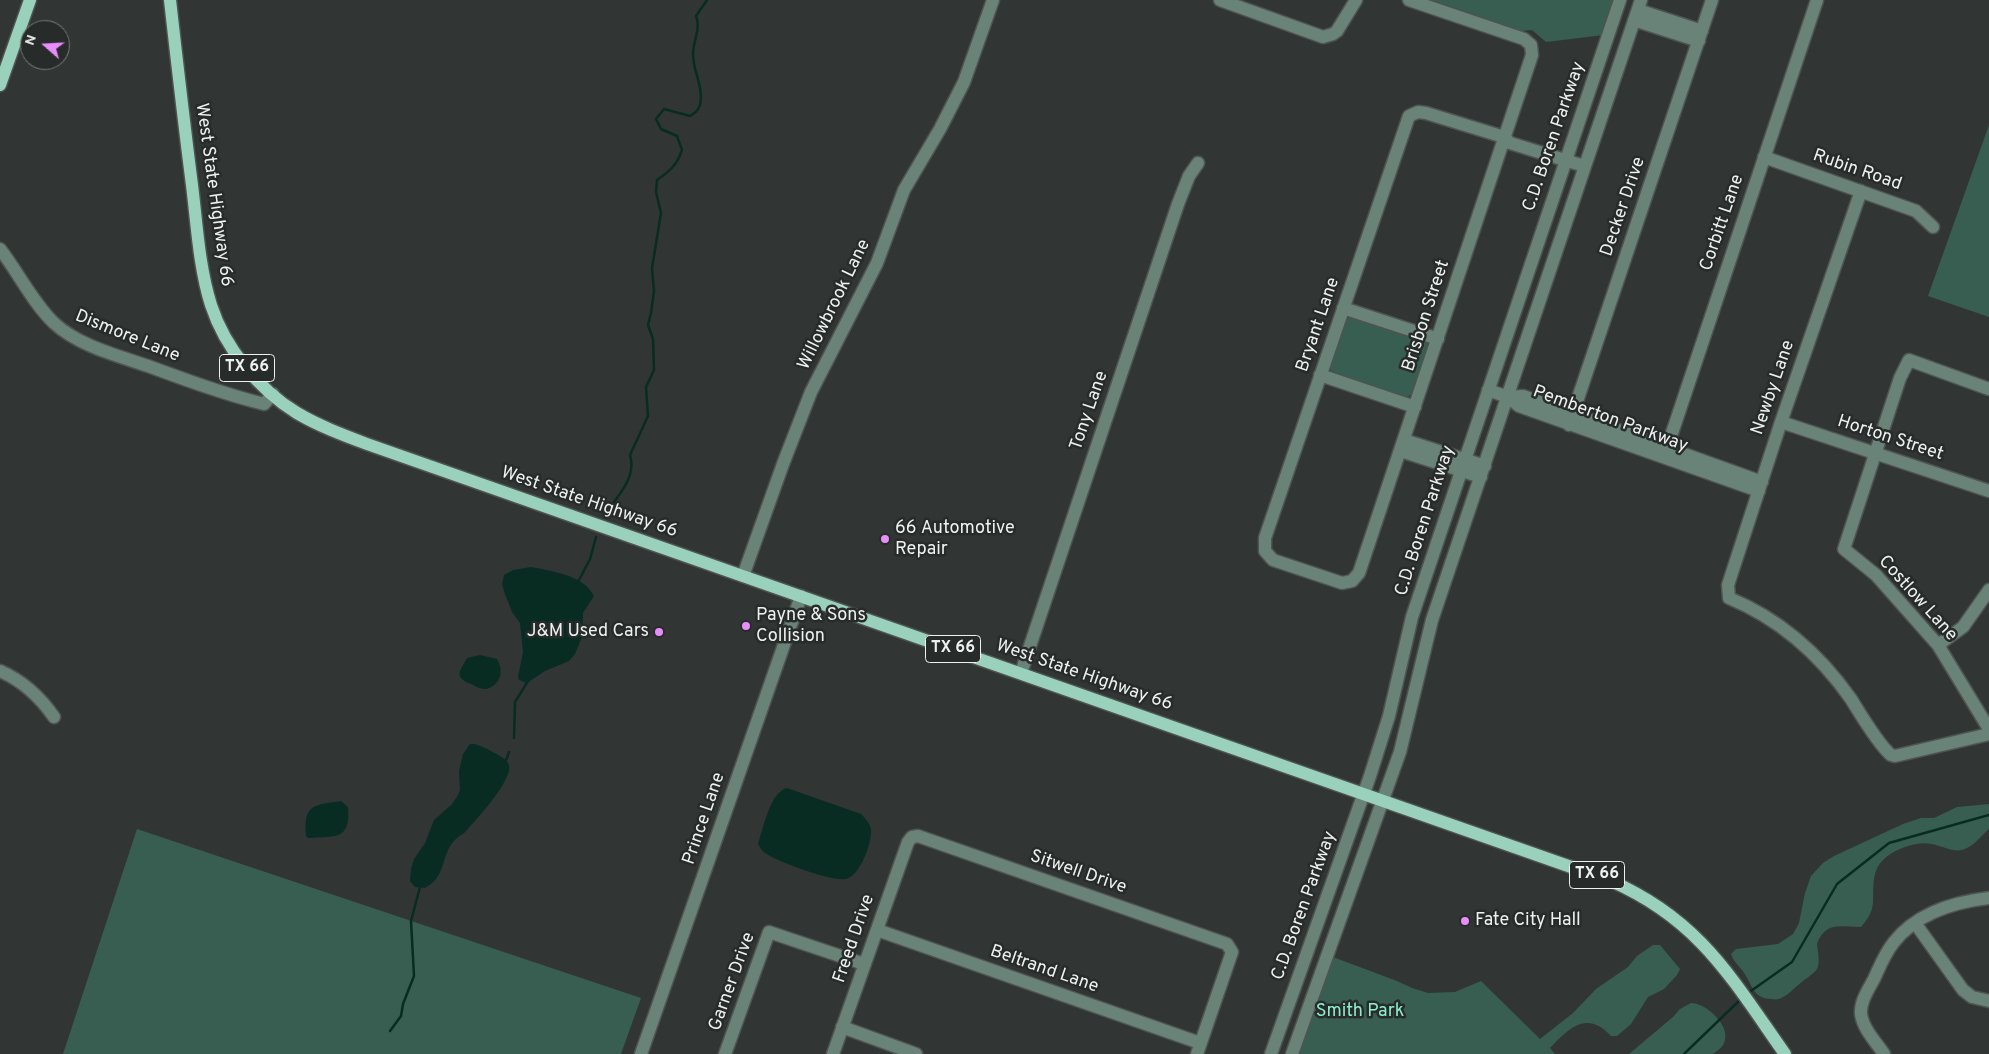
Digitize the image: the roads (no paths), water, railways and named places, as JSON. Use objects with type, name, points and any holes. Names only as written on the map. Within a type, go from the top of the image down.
[{"type":"main road","points":[[0,85],[30,0]]},
{"type":"main road","name":"West State Highway 66","points":[[170,0],[196,224],[207,292],[214,314],[226,339],[252,374],[296,412],[332,430],[1364,793]]},
{"type":"main road","name":"TX 66","points":[[1364,793],[1624,886],[1668,912],[1704,944],[1724,967],[1785,1054]]},
{"type":"street","name":"Willowbrook Lane","points":[[743,576],[782,464],[811,392],[877,263],[904,190],[940,129],[964,82],[993,0]]},
{"type":"street","points":[[1220,0],[1245,4],[1318,36],[1328,36],[1337,31],[1356,0]]},
{"type":"street","name":"Brisbon Street","points":[[1352,581],[1359,573],[1403,446],[1531,59],[1530,45],[1524,39],[1409,0]]},
{"type":"street","name":"C.D. Boren Parkway","points":[[1271,1054],[1364,793],[1389,716],[1412,617],[1620,0]]},
{"type":"street","name":"Decker Drive","points":[[1571,420],[1712,0]]},
{"type":"street","name":"Corbitt Lane","points":[[1665,453],[1817,0]]},
{"type":"street","points":[[1638,10],[1700,36]]},
{"type":"street","name":"C.D. Boren Parkway","points":[[1292,1054],[1400,752],[1432,620],[1638,10]]},
{"type":"street","name":"Bryant Lane","points":[[1352,581],[1342,583],[1273,560],[1265,551],[1265,538],[1406,121],[1413,113],[1426,113],[1504,137]]},
{"type":"street","points":[[1504,137],[1510,143],[1585,163]]},
{"type":"street","name":"Rubin Road","points":[[1764,157],[1916,210],[1933,227]]},
{"type":"street","name":"Tony Lane","points":[[1022,673],[1178,204],[1189,176],[1198,163]]},
{"type":"street","name":"Newby Lane","points":[[1861,191],[1781,422],[1728,584],[1729,598],[1743,604],[1793,635],[1836,678],[1891,755],[1895,756],[1989,734]]},
{"type":"street","name":"Dismore Lane","points":[[0,249],[47,315],[62,330],[78,339],[103,350],[225,394],[264,404],[273,394]]},
{"type":"street","points":[[1343,308],[1438,339]]},
{"type":"street","points":[[1877,453],[1900,378],[1910,360],[1989,388]]},
{"type":"street","points":[[1320,375],[1415,407]]},
{"type":"street","name":"Pemberton Parkway","points":[[1488,390],[1508,397],[1523,396],[1571,420],[1760,487]]},
{"type":"street","name":"Horton Street","points":[[1781,422],[1989,491]]},
{"type":"street","points":[[1403,446],[1483,472]]},
{"type":"street","name":"Costlow Lane","points":[[1877,453],[1844,550],[1876,575],[1938,645],[1989,729]]},
{"type":"street","points":[[1938,645],[1963,627],[1989,590]]},
{"type":"street","name":"Prince Lane","points":[[641,1054],[801,596]]},
{"type":"street","points":[[0,671],[22,682],[54,717]]},
{"type":"street","name":"Sitwell Drive","points":[[912,837],[918,836],[928,839],[1227,944],[1232,952],[1198,1048]]},
{"type":"street","name":"Freed Drive","points":[[833,1054],[908,842],[912,837]]},
{"type":"street","points":[[1884,1054],[1863,1023],[1861,1014],[1862,1004],[1887,953],[1902,933],[1941,908],[1957,903],[1989,898]]},
{"type":"street","points":[[1321,914],[1340,922]]},
{"type":"street","points":[[1915,923],[1964,990],[1972,997],[1985,1000]]},
{"type":"street","name":"Beltrand Lane","points":[[877,930],[1198,1048]]},
{"type":"street","name":"Garner Drive","points":[[726,1054],[769,932],[864,964]]},
{"type":"street","points":[[842,1027],[916,1054]]},
{"type":"waterway","points":[[604,515],[620,494],[628,479],[631,472],[630,455],[648,416],[646,387],[654,370],[653,339],[648,325],[654,291],[652,268],[661,213],[656,192],[657,180],[666,174],[678,160],[682,150],[677,136],[661,129],[656,119],[664,109],[690,116],[696,112],[700,105],[701,92],[693,61],[693,49],[698,26],[696,16],[707,0]]},
{"type":"waterway","points":[[577,584],[590,559],[596,537]]},
{"type":"waterway","points":[[514,738],[515,702],[528,681]]},
{"type":"waterway","points":[[505,763],[509,752]]},
{"type":"waterway","points":[[1748,993],[1792,962],[1837,884],[1889,843],[1989,815]]},
{"type":"waterway","points":[[390,1031],[401,1016],[403,1004],[414,976],[411,921],[420,887]]},
{"type":"waterway","points":[[1684,1054],[1742,998]]},
{"type":"place","name":"66 Automotive Repair","points":[[885,539]]},
{"type":"place","name":"Payne & Sons Collision","points":[[746,626]]},
{"type":"place","name":"J&M Used Cars","points":[[659,632]]},
{"type":"place","name":"Fate City Hall","points":[[1465,921]]},
{"type":"park label","name":"Smith Park","points":[[1360,1012]]}]
